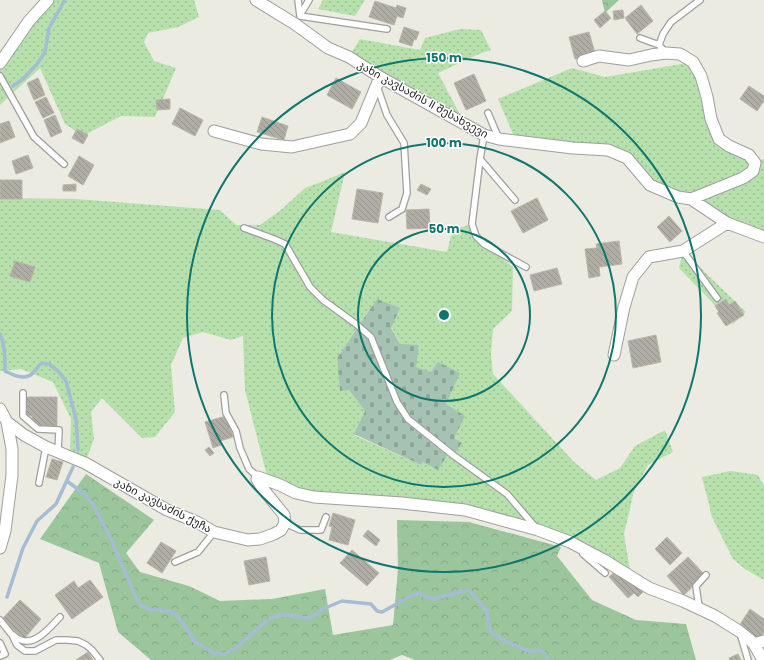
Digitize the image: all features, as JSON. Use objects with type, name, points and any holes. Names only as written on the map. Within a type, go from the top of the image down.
[{"type":"street","points":[[0,63],[29,21],[48,0]]},
{"type":"street","name":"კახი კავსაძის II შესახვევი","points":[[256,0],[297,20],[328,48],[349,57],[379,81],[484,135],[499,139],[573,148],[608,150],[627,158],[650,185],[678,197],[691,199],[727,223],[764,238]]},
{"type":"street","points":[[583,61],[599,56],[629,60],[651,55],[662,49],[680,54],[693,62],[701,76],[711,119],[719,139],[729,146],[759,161],[753,171],[743,178],[691,199]]},
{"type":"street","points":[[214,132],[261,144],[292,147],[350,134],[361,123],[379,81]]},
{"type":"street","points":[[614,355],[624,307],[633,277],[649,257],[683,251],[727,223]]},
{"type":"street","name":"კახი კავსაძის ქუჩა","points":[[0,409],[7,422],[12,449],[12,475],[5,531],[0,548]]},
{"type":"street","name":"კახი კავსაძის ქუჩა","points":[[7,422],[24,435],[46,447],[85,463],[167,510],[197,522],[214,532],[248,540],[260,539],[281,530],[285,523]]},
{"type":"street","points":[[258,477],[296,492],[314,497],[402,503],[465,510],[538,530],[570,542],[604,560],[650,588],[699,607],[715,616],[740,631],[749,639],[759,643],[763,660]]},
{"type":"street","points":[[258,477],[257,479],[263,489],[284,515],[285,523]]},
{"type":"lane","points":[[297,20],[298,0]]},
{"type":"lane","points":[[297,20],[309,0]]},
{"type":"lane","points":[[640,38],[662,49],[663,34],[671,22],[700,0]]},
{"type":"lane","points":[[297,20],[388,29]]},
{"type":"lane","points":[[0,76],[34,137],[64,164]]},
{"type":"lane","points":[[379,81],[387,115],[404,143],[407,193],[402,210],[389,217]]},
{"type":"lane","points":[[488,113],[499,139]]},
{"type":"lane","points":[[484,135],[472,224],[476,236],[484,244],[526,267]]},
{"type":"lane","points":[[480,159],[515,200]]},
{"type":"lane","points":[[244,228],[285,244],[310,287],[323,300],[370,336],[397,402],[408,419],[453,455],[508,494],[538,530]]},
{"type":"lane","points":[[683,251],[717,298]]},
{"type":"lane","points":[[23,393],[23,416],[38,429],[59,430],[58,452]]},
{"type":"lane","points":[[224,395],[226,412],[236,431],[240,448],[249,469],[258,477]]},
{"type":"lane","points":[[39,483],[46,447]]},
{"type":"lane","points":[[285,523],[300,530],[321,530],[326,516]]},
{"type":"lane","points":[[175,562],[198,552],[214,532]]},
{"type":"lane","points":[[570,542],[605,574]]},
{"type":"lane","points":[[699,607],[696,586],[706,575]]},
{"type":"lane","points":[[12,635],[22,641],[35,640],[60,617]]},
{"type":"lane","points":[[0,620],[18,645],[25,651],[35,651],[56,640],[78,641],[92,650],[100,660]]},
{"type":"lane","points":[[740,631],[748,660]]},
{"type":"lane","points":[[0,643],[5,654],[0,656]]},
{"type":"green space","points":[[48,0],[194,0],[199,17],[178,27],[148,33],[144,42],[154,61],[176,68],[155,117],[121,116],[84,136],[65,124],[40,68],[0,105],[0,63]]},
{"type":"green space","points":[[323,0],[365,0],[355,16],[318,9]]},
{"type":"green space","points":[[602,0],[619,0],[605,13]]},
{"type":"green space","points":[[460,29],[481,30],[491,50],[438,73],[465,124],[349,57],[360,39],[420,50],[425,38]]},
{"type":"green space","points":[[693,62],[719,139],[755,162],[764,159],[764,237],[650,185],[627,158],[516,141],[498,99],[572,68],[605,77]]},
{"type":"green space","points":[[345,172],[331,232],[447,252],[451,236],[459,228],[472,224],[484,244],[513,267],[512,311],[493,329],[491,354],[493,374],[573,461],[596,480],[620,468],[635,446],[665,430],[673,452],[648,465],[634,491],[624,534],[631,576],[586,550],[465,510],[343,500],[268,480],[245,390],[243,336],[231,340],[203,332],[183,338],[171,365],[175,412],[155,437],[142,438],[102,398],[91,412],[94,439],[85,463],[70,457],[71,419],[53,382],[21,369],[0,371],[0,198],[76,199],[220,210],[236,225],[260,225],[281,210],[305,188]],"holes":[[[377,299],[400,344],[416,367],[431,373],[446,404],[454,438],[421,465],[354,435],[365,411],[349,390],[340,390],[337,358]]]},
{"type":"green space","points":[[683,251],[746,312],[733,324],[679,268]]},
{"type":"green space","points":[[377,299],[400,308],[391,328],[400,344],[419,345],[416,367],[431,372],[438,362],[460,373],[446,404],[465,416],[454,438],[462,443],[453,455],[448,454],[438,470],[423,462],[421,465],[354,434],[365,411],[349,390],[340,391],[337,358]]},
{"type":"green space","points":[[730,471],[758,475],[764,486],[764,580],[745,569],[733,559],[712,517],[702,477]]},
{"type":"green space","points":[[86,474],[154,520],[126,553],[140,572],[189,586],[220,601],[272,599],[325,589],[333,635],[393,625],[398,569],[397,520],[469,522],[561,547],[557,556],[592,600],[636,620],[686,624],[696,660],[415,660],[402,655],[390,660],[151,660],[118,632],[99,563],[40,539]]},
{"type":"building","points":[[375,1],[396,8],[397,5],[406,8],[403,18],[397,16],[394,25],[369,17]]},
{"type":"building","points":[[641,5],[653,21],[637,34],[625,18]]},
{"type":"building","points":[[623,10],[624,18],[614,20],[613,11]]},
{"type":"building","points":[[605,11],[611,18],[600,28],[594,20]]},
{"type":"building","points":[[404,27],[419,32],[416,40],[414,39],[412,46],[399,42]]},
{"type":"building","points":[[589,32],[595,53],[575,59],[569,37]]},
{"type":"building","points":[[474,74],[486,101],[466,110],[454,83]]},
{"type":"building","points":[[38,78],[45,95],[34,100],[27,83]]},
{"type":"building","points":[[336,78],[361,92],[352,109],[327,95]]},
{"type":"building","points":[[749,86],[764,96],[764,101],[757,111],[740,99]]},
{"type":"building","points":[[46,97],[54,113],[43,118],[35,102]]},
{"type":"building","points":[[170,99],[170,109],[157,110],[156,100]]},
{"type":"building","points":[[180,108],[203,120],[195,136],[172,124]]},
{"type":"building","points":[[55,115],[62,132],[51,137],[44,120]]},
{"type":"building","points":[[262,117],[288,126],[284,140],[257,132]]},
{"type":"building","points":[[9,121],[15,137],[0,143],[0,124]]},
{"type":"building","points":[[77,129],[88,135],[83,144],[72,138]]},
{"type":"building","points":[[28,155],[33,168],[16,174],[12,161]]},
{"type":"building","points":[[79,156],[94,165],[83,185],[68,176]]},
{"type":"building","points":[[0,180],[22,180],[22,199],[0,199]]},
{"type":"building","points":[[76,184],[76,191],[63,191],[63,185]]},
{"type":"building","points":[[421,184],[431,189],[427,195],[417,190]]},
{"type":"building","points":[[357,189],[383,193],[378,223],[352,219]]},
{"type":"building","points":[[537,198],[548,220],[523,233],[511,211]]},
{"type":"building","points":[[429,209],[430,228],[407,229],[406,210]]},
{"type":"building","points":[[669,216],[682,231],[670,242],[657,227]]},
{"type":"building","points":[[619,241],[622,264],[599,267],[600,276],[589,278],[585,249],[597,248],[596,244]]},
{"type":"building","points":[[15,261],[35,267],[30,282],[10,276]]},
{"type":"building","points":[[557,268],[562,284],[534,291],[530,275]]},
{"type":"building","points":[[726,299],[729,305],[735,301],[744,315],[726,326],[717,313],[719,312],[715,306]]},
{"type":"building","points":[[656,335],[661,362],[633,368],[628,341]]},
{"type":"building","points":[[25,397],[57,397],[57,426],[32,426],[32,416],[25,416]]},
{"type":"building","points":[[226,416],[233,437],[220,441],[221,445],[213,448],[205,422]]},
{"type":"building","points":[[209,447],[214,453],[210,456],[205,450]]},
{"type":"building","points":[[52,459],[63,462],[57,480],[46,477]]},
{"type":"building","points":[[333,513],[355,520],[348,545],[329,540],[332,527],[329,526]]},
{"type":"building","points":[[368,530],[380,540],[376,546],[363,536]]},
{"type":"building","points":[[667,537],[682,553],[670,565],[655,549]]},
{"type":"building","points":[[161,542],[176,551],[162,573],[147,563]]},
{"type":"building","points":[[352,550],[379,573],[367,586],[340,563]]},
{"type":"building","points":[[266,557],[270,581],[249,585],[244,561]]},
{"type":"building","points":[[688,557],[705,575],[684,595],[667,576]]},
{"type":"building","points":[[618,569],[627,573],[643,592],[638,597],[634,593],[628,598],[609,577]]},
{"type":"building","points":[[90,580],[103,597],[72,619],[55,595],[74,581],[78,588]]},
{"type":"building","points":[[20,600],[41,619],[24,639],[2,619]]},
{"type":"building","points":[[750,609],[764,619],[764,632],[759,640],[739,626]]},
{"type":"building","points":[[88,652],[93,660],[76,660]]},
{"type":"building","points":[[738,654],[741,660],[730,660],[729,658]]},
{"type":"waterway","points":[[13,86],[23,79],[37,64],[45,52],[49,28],[65,0]]},
{"type":"waterway","points":[[0,334],[4,347],[5,371],[26,377],[33,373],[42,363],[49,364],[58,371],[66,381],[76,419],[78,450]]},
{"type":"waterway","points":[[7,597],[23,548],[37,521],[56,504],[73,467]]},
{"type":"waterway","points":[[67,481],[84,494],[92,503],[110,537],[137,600],[142,606],[150,610],[169,611],[176,615],[194,641],[215,654],[225,654],[236,648],[273,617],[282,615],[305,618],[312,617],[323,609],[342,601],[371,604],[377,611],[382,612],[419,593],[428,598],[434,599],[469,590],[487,611],[488,623],[491,632],[503,640],[529,651],[540,650],[546,656],[547,660]]}]
